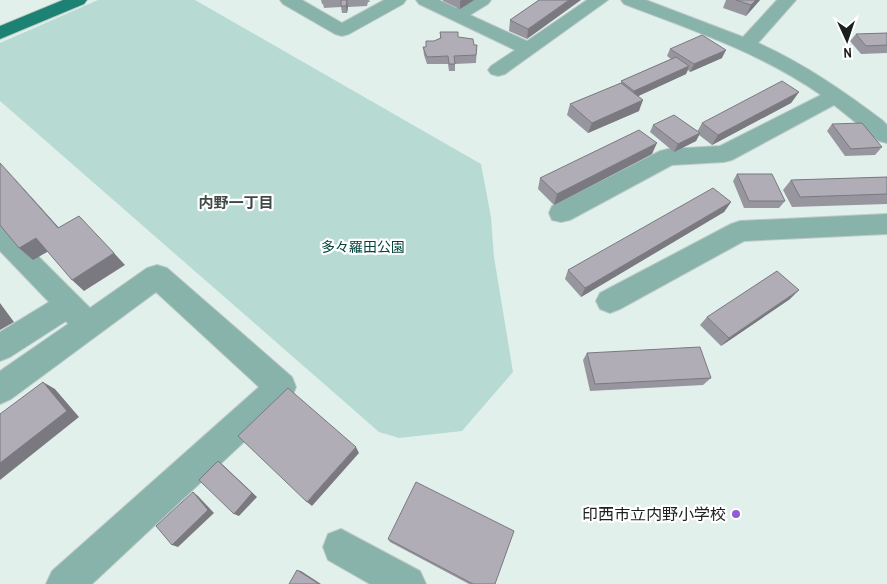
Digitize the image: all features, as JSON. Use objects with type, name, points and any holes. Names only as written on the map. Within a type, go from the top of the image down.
[{"type":"main road","points":[[0,22],[52,0]]},
{"type":"main road","points":[[0,33],[78,0]]},
{"type":"street","points":[[289,0],[342,30],[397,0]]},
{"type":"street","points":[[425,0],[529,49]]},
{"type":"street","points":[[457,16],[482,0]]},
{"type":"street","points":[[498,70],[599,0]]},
{"type":"street","points":[[630,0],[746,45],[780,61],[836,96],[887,136]]},
{"type":"street","points":[[746,45],[787,0]]},
{"type":"street","points":[[561,213],[668,157],[724,154],[836,96]]},
{"type":"street","points":[[610,301],[740,231],[887,224]]},
{"type":"street","points":[[0,234],[78,315]]},
{"type":"street","points":[[0,348],[78,315],[157,276],[281,388],[65,584]]},
{"type":"street","points":[[0,389],[78,315]]},
{"type":"street","points":[[341,547],[407,584]]},
{"type":"green space","name":"多々羅田公園","points":[[98,0],[195,0],[481,164],[491,217],[494,257],[513,372],[462,431],[399,438],[379,432],[0,101],[0,43]]},
{"type":"building","points":[[341,0],[347,0],[346,6],[341,6]]},
{"type":"building","points":[[539,0],[569,0],[528,29],[510,20]]},
{"type":"building","points":[[736,0],[756,0],[751,5]]},
{"type":"building","points":[[440,32],[458,32],[458,37],[473,39],[474,45],[477,45],[476,55],[454,56],[455,64],[449,64],[448,56],[427,57],[423,47],[426,47],[426,41],[434,41],[441,38]]},
{"type":"building","points":[[887,33],[887,45],[866,46],[856,34]]},
{"type":"building","points":[[702,35],[726,50],[694,64],[670,49]]},
{"type":"building","points":[[676,57],[689,66],[634,91],[621,81]]},
{"type":"building","points":[[782,81],[799,92],[718,135],[702,123]]},
{"type":"building","points":[[621,83],[643,100],[592,123],[570,104]]},
{"type":"building","points":[[674,115],[700,133],[678,144],[653,125]]},
{"type":"building","points":[[862,123],[882,147],[851,149],[832,124]]},
{"type":"building","points":[[639,130],[657,143],[557,194],[540,178]]},
{"type":"building","points":[[0,163],[58,228],[79,216],[114,253],[72,280],[36,238],[19,248],[0,225]]},
{"type":"building","points":[[737,174],[772,174],[785,201],[749,201]]},
{"type":"building","points":[[887,177],[887,194],[800,197],[791,180]]},
{"type":"building","points":[[713,188],[731,202],[585,288],[568,270]]},
{"type":"building","points":[[777,271],[799,290],[729,338],[707,317]]},
{"type":"building","points":[[700,347],[711,378],[595,384],[587,353]]},
{"type":"building","points":[[43,382],[67,411],[0,463],[0,414]]},
{"type":"building","points":[[288,388],[356,447],[307,502],[238,436]]},
{"type":"building","points":[[218,461],[252,493],[234,514],[199,480]]},
{"type":"building","points":[[416,482],[514,531],[495,584],[473,584],[388,539]]},
{"type":"building","points":[[193,492],[208,510],[172,545],[156,526]]},
{"type":"building","points":[[297,570],[319,584],[289,584]]},
{"type":"place","name":"印西市立内野小学校","points":[[736,514]]},
{"type":"district","name":"内野一丁目","points":[[236,202]]}]
